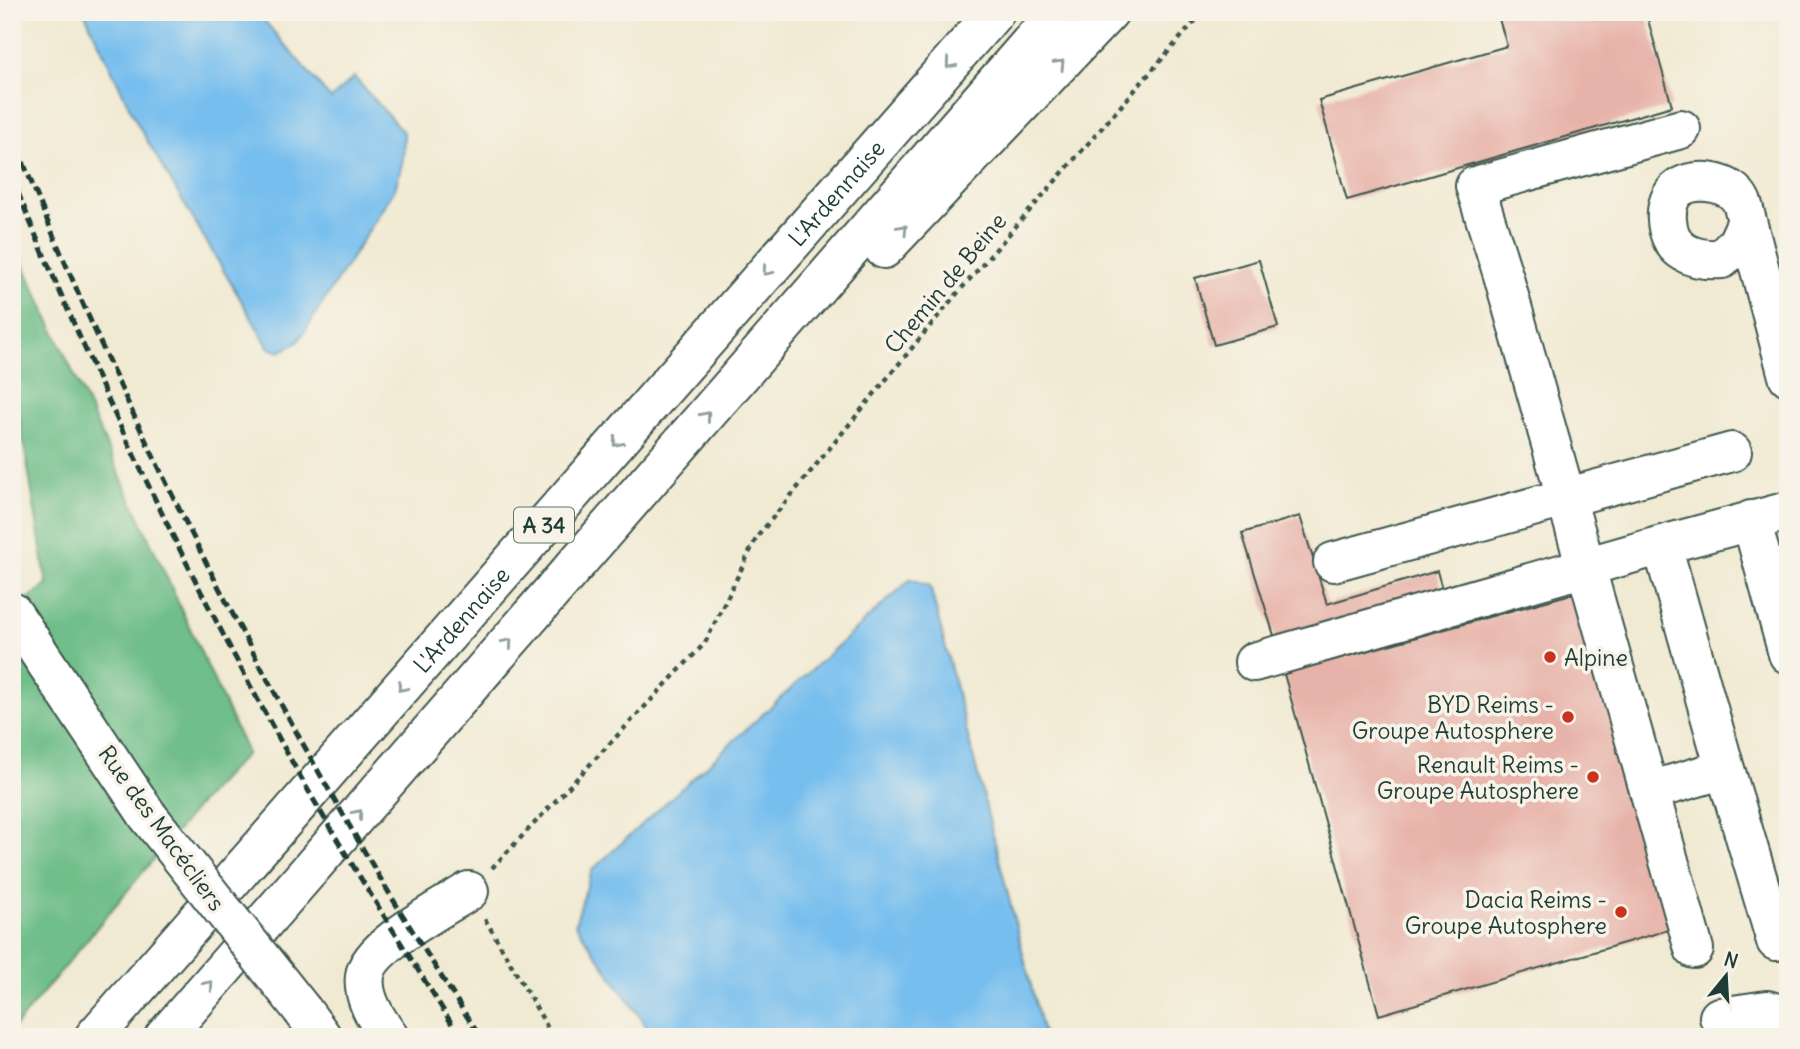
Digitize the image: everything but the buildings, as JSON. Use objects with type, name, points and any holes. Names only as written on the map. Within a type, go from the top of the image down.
[{"type":"main road","name":"L'Ardennaise","points":[[94,1037],[995,12]]},
{"type":"main road","name":"A 34","points":[[164,1037],[1057,12]]},
{"type":"main road","points":[[810,298],[872,262],[1110,12]]},
{"type":"main road","points":[[1681,128],[1475,186],[1503,275],[1693,949]]},
{"type":"main road","points":[[1747,221],[1788,376]]},
{"type":"main road","points":[[1333,562],[1732,452]]},
{"type":"main road","points":[[1254,662],[1585,565],[1788,511]]},
{"type":"main road","points":[[1751,520],[1788,654]]},
{"type":"main road","points":[[1662,545],[1776,941]]},
{"type":"main road","name":"Rue des Macécliers","points":[[12,612],[148,816],[312,1024]]},
{"type":"main road","points":[[1649,791],[1725,769]]},
{"type":"main road","points":[[389,1037],[376,1018],[366,992],[365,976],[369,963],[383,946],[469,891]]},
{"type":"main road","points":[[1719,1017],[1767,1010],[1788,1016]]},
{"type":"path","name":"Chemin de Beine","points":[[469,891],[705,643],[757,537],[948,304],[1203,12]]},
{"type":"path","points":[[469,891],[553,1037]]},
{"type":"green space","points":[[12,239],[247,753],[201,802],[12,1030],[12,610],[47,585],[12,370]]},
{"type":"water","points":[[84,12],[257,12],[331,99],[354,77],[404,133],[403,160],[395,189],[298,342],[280,352],[269,348],[138,125]]},
{"type":"water","points":[[911,579],[930,586],[1044,1037],[654,1037],[575,924],[592,870]]},
{"type":"railway","points":[[12,134],[91,322],[224,598],[373,866],[480,1037]]},
{"type":"railway","points":[[12,178],[140,469],[211,611],[328,824],[460,1037]]},
{"type":"place","name":"Alpine","points":[[1550,657]]},
{"type":"place","name":"BYD Reims - Groupe Autosphere","points":[[1568,717]]},
{"type":"place","name":"Renault Reims - Groupe Autosphere","points":[[1593,777]]},
{"type":"place","name":"Dacia Reims - Groupe Autosphere","points":[[1621,912]]}]
